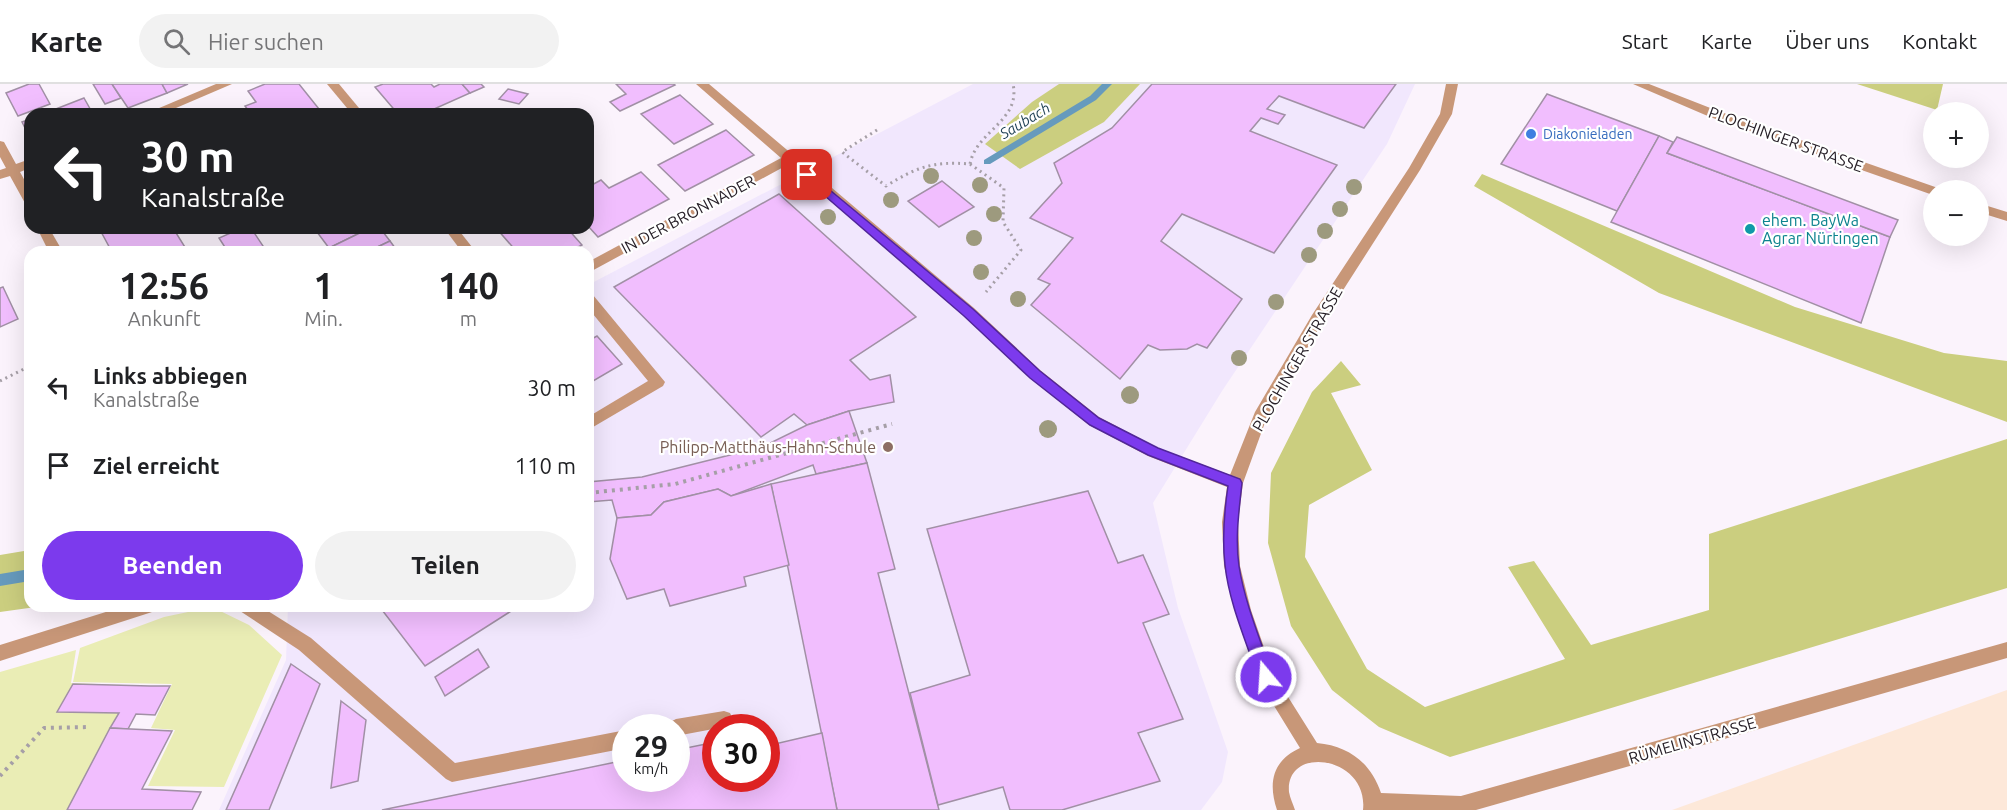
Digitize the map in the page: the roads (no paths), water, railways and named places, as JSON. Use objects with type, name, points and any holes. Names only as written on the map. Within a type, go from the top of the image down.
[{"type":"street","points":[[166,108],[226,84]]},
{"type":"street","points":[[333,84],[352,108]]},
{"type":"street","points":[[702,84],[969,312],[1035,374],[1094,422],[1153,452],[1235,483]]},
{"type":"street","name":"PLOCHINGER STRASSE","points":[[1312,751],[1266,677],[1243,610],[1232,566],[1230,522],[1235,483],[1260,416],[1317,319],[1414,170],[1446,114],[1452,84]]},
{"type":"street","name":"PLOCHINGER STRASSE","points":[[1639,84],[1713,114],[1923,187]]},
{"type":"street","points":[[0,145],[24,191]]},
{"type":"street","name":"IN DER BRONNADER","points":[[594,265],[789,159]]},
{"type":"street","points":[[0,175],[24,165]]},
{"type":"street","points":[[1989,211],[2007,217]]},
{"type":"street","points":[[455,234],[464,246]]},
{"type":"street","points":[[594,306],[658,382],[594,420]]},
{"type":"street","points":[[0,653],[130,612]]},
{"type":"street","points":[[255,612],[305,644],[452,773],[612,742]]},
{"type":"street","name":"RÜMELINSTRASSE","points":[[1312,751],[1332,752],[1348,760],[1359,770],[1369,786],[1372,806],[1461,804],[2007,650]]},
{"type":"street","points":[[1286,810],[1281,791],[1283,775],[1298,757],[1312,751]]},
{"type":"waterway","name":"Saubach","points":[[987,162],[1093,98],[1107,84]]},
{"type":"waterway","name":"Saubach","points":[[0,580],[24,576]]},
{"type":"place","name":"Diakonieladen","points":[[1531,134]]},
{"type":"place","name":"ehem. BayWa Agrar Nürtingen","points":[[1750,229]]},
{"type":"place","name":"Philipp-Matthäus-Hahn-Schule","points":[[888,447]]}]
